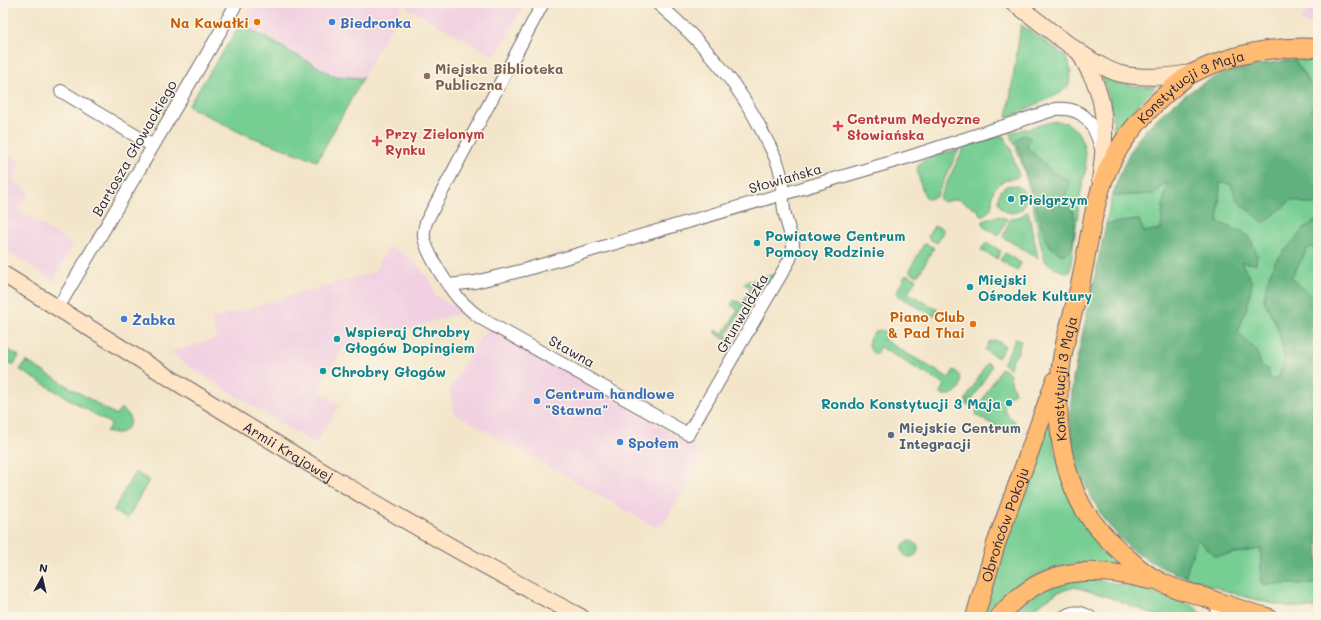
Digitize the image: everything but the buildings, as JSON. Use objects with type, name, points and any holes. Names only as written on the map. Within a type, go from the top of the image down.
[{"type":"main road","name":"Konstytucji 3 Maja","points":[[1267,617],[1218,610],[1161,582],[1141,570],[1107,539],[1086,512],[1075,491],[1065,458],[1060,424],[1059,391],[1061,365],[1097,205],[1106,175],[1124,140],[1142,117],[1176,84],[1191,73],[1227,60],[1264,50],[1284,47],[1318,48]]},
{"type":"main road","name":"Obrońców Pokoju","points":[[975,617],[1006,514],[1061,365]]},
{"type":"main road","points":[[999,617],[1019,596],[1030,588],[1038,583],[1060,575],[1084,571],[1100,571],[1127,574],[1161,582]]},
{"type":"street","name":"Bartosza Głowackiego","points":[[58,308],[237,3]]},
{"type":"street","name":"Stawna","points":[[544,3],[426,222],[424,238],[428,250],[462,303],[482,318],[688,434]]},
{"type":"street","name":"Grunwaldzka","points":[[657,3],[683,25],[709,51],[732,80],[751,110],[780,170],[784,194],[784,210],[793,242],[790,259],[688,434]]},
{"type":"street","points":[[1014,3],[1080,53],[1105,68],[1120,74],[1148,78],[1191,73]]},
{"type":"street","points":[[1080,53],[1094,81],[1102,107],[1104,120],[1103,155],[1097,205]]},
{"type":"street","points":[[61,91],[153,146]]},
{"type":"street","name":"Słowiańska","points":[[450,286],[475,282],[524,270],[909,157],[1056,109],[1065,109],[1085,116],[1093,126],[1103,155]]},
{"type":"street","name":"Armii Krajowej","points":[[3,274],[165,376],[410,524],[581,617]]},
{"type":"street","points":[[1064,617],[1068,614],[1079,612],[1090,617]]},
{"type":"shaded area","points":[[253,3],[525,3],[495,57],[403,5],[363,78],[334,76],[241,24]]},
{"type":"shaded area","points":[[1311,3],[1318,3],[1318,26],[1300,22]]},
{"type":"shaded area","points":[[3,152],[22,163],[12,180],[30,191],[18,210],[66,240],[72,247],[53,281],[3,249]]},
{"type":"shaded area","points":[[388,247],[404,254],[416,263],[432,284],[436,296],[464,312],[342,349],[318,390],[340,404],[315,444],[187,365],[171,352],[217,338],[211,319],[374,272]]},
{"type":"shaded area","points":[[491,328],[700,450],[703,459],[663,524],[655,527],[453,412],[450,389],[481,336]]},
{"type":"green space","points":[[241,24],[334,76],[363,78],[317,161],[241,133],[188,106]]},
{"type":"green space","points":[[1021,25],[1064,55],[1069,63],[1071,72],[1069,85],[1061,93],[1007,118]]},
{"type":"green space","points":[[1294,59],[1318,61],[1318,116],[1311,114],[1317,95]]},
{"type":"green space","points":[[1294,59],[1317,95],[1311,113],[1318,116],[1318,202],[1314,205],[1291,200],[1264,223],[1237,201],[1231,184],[1220,183],[1218,222],[1249,236],[1257,254],[1256,264],[1241,262],[1252,282],[1249,300],[1238,332],[1257,351],[1260,364],[1268,370],[1271,380],[1279,377],[1285,358],[1277,325],[1264,300],[1267,282],[1275,262],[1304,229],[1318,219],[1318,246],[1308,248],[1291,278],[1318,302],[1318,584],[1261,584],[1261,549],[1216,556],[1197,539],[1185,577],[1162,568],[1131,550],[1104,520],[1079,474],[1071,447],[1070,413],[1073,378],[1106,224],[1139,220],[1144,232],[1161,229],[1164,198],[1168,182],[1154,194],[1112,196],[1123,166],[1132,148],[1149,126],[1173,104],[1200,85],[1225,73],[1242,68]]},
{"type":"green space","points":[[1103,75],[1128,85],[1155,86],[1154,89],[1137,105],[1117,134],[1114,133],[1112,111],[1102,77]]},
{"type":"green space","points":[[1055,121],[1067,123],[1077,131],[1083,143],[1085,152],[1086,169],[1080,196],[1070,272],[1060,270],[1044,261],[1027,180],[1010,133]]},
{"type":"green space","points":[[1003,135],[1011,149],[1019,176],[1003,182],[994,189],[992,206],[987,213],[981,216],[978,210],[958,199],[943,202],[939,199],[964,147]]},
{"type":"green space","points":[[1022,135],[1030,137],[1027,147],[1055,174],[1069,180],[1071,183],[1064,198],[1068,202],[1073,212],[1074,234],[1072,248],[1065,254],[1060,254],[1049,245],[1045,239],[1016,140]]},
{"type":"green space","points":[[959,149],[936,197],[928,199],[922,189],[917,172],[918,166],[930,157]]},
{"type":"green space","points":[[1169,181],[1164,198],[1161,229],[1144,232],[1138,220],[1106,224],[1112,196],[1154,194]]},
{"type":"green space","points":[[1220,183],[1231,184],[1237,201],[1291,200],[1314,205],[1318,202],[1318,219],[1304,229],[1275,262],[1267,283],[1264,300],[1277,325],[1285,358],[1279,377],[1271,380],[1268,370],[1260,364],[1257,351],[1238,332],[1249,300],[1241,262],[1256,264],[1257,254],[1249,236],[1218,222]]},
{"type":"green space","points":[[1012,185],[1022,189],[1026,199],[1022,209],[1012,213],[1002,209],[998,199],[1002,189]]},
{"type":"green space","points":[[1028,211],[1038,258],[1003,237],[1010,219],[1021,216]]},
{"type":"green space","points":[[997,216],[1007,219],[999,235],[984,227],[983,221]]},
{"type":"green space","points":[[934,226],[944,230],[937,243],[929,239],[928,236]]},
{"type":"green space","points":[[988,243],[1001,251],[997,259],[981,250],[984,245]]},
{"type":"green space","points":[[924,244],[934,248],[918,276],[910,272],[910,269]]},
{"type":"green space","points":[[1318,246],[1318,260],[1316,263],[1318,264],[1318,302],[1291,278],[1308,248]]},
{"type":"green space","points":[[1005,253],[1021,263],[1017,271],[1000,260]]},
{"type":"green space","points":[[776,274],[769,285],[759,280],[726,336],[733,341],[732,343],[715,333],[715,330],[723,334],[738,310],[731,305],[734,300],[742,304],[751,288],[743,283]]},
{"type":"green space","points":[[908,275],[916,279],[908,293],[938,310],[934,316],[897,295],[897,291],[905,276]]},
{"type":"green space","points":[[879,330],[889,332],[884,340],[949,378],[954,370],[961,379],[961,384],[956,392],[946,395],[940,394],[945,385],[880,347],[875,355],[870,348],[869,341],[872,335]]},
{"type":"green space","points":[[1016,338],[1021,341],[1018,352],[1012,361],[1010,368],[1003,364]]},
{"type":"green space","points":[[995,340],[1005,346],[998,358],[985,350],[990,341],[994,342]]},
{"type":"green space","points":[[3,347],[19,356],[13,366],[3,360]]},
{"type":"green space","points":[[26,361],[116,415],[121,408],[129,415],[129,425],[120,433],[106,432],[111,424],[20,370]]},
{"type":"green space","points":[[987,363],[992,366],[969,405],[967,405],[966,399]]},
{"type":"green space","points":[[1001,368],[1010,373],[1010,378],[1015,393],[1007,399],[1004,407],[1010,418],[1015,421],[1011,434],[977,416],[976,411]]},
{"type":"green space","points":[[1047,425],[1051,426],[1054,450],[1127,568],[1097,562],[1060,566],[1033,577],[996,608],[989,617],[982,617],[996,569]]},
{"type":"green space","points":[[135,472],[149,480],[127,519],[113,511]]},
{"type":"green space","points":[[1197,539],[1216,556],[1261,549],[1261,584],[1318,584],[1318,608],[1284,606],[1250,598],[1185,577]]},
{"type":"green space","points":[[910,541],[916,543],[918,549],[916,555],[910,557],[904,555],[902,549],[904,543]]},
{"type":"green space","points":[[1085,579],[1140,589],[1166,597],[1193,606],[1200,612],[1202,617],[1160,617],[1112,598],[1075,587],[1058,592],[1021,617],[1008,617],[1039,591],[1063,581]]},
{"type":"place","name":"Na Kawałki","points":[[257,22]]},
{"type":"place","name":"Biedronka","points":[[332,22]]},
{"type":"place","name":"Miejska Biblioteka Publiczna","points":[[427,76]]},
{"type":"place","name":"Centrum Medyczne Słowiańska","points":[[838,126]]},
{"type":"place","name":"Przy Zielonym Rynku","points":[[377,141]]},
{"type":"place","name":"Pielgrzym","points":[[1011,199]]},
{"type":"place","name":"Powiatowe Centrum Pomocy Rodzinie","points":[[757,243]]},
{"type":"place","name":"Miejski Ośrodek Kultury","points":[[970,287]]},
{"type":"place","name":"Żabka","points":[[124,319]]},
{"type":"place","name":"Piano Club & Pad Thai","points":[[973,324]]},
{"type":"place","name":"Wspieraj Chrobry Głogów Dopingiem","points":[[337,339]]},
{"type":"place","name":"Chrobry Głogów","points":[[323,371]]},
{"type":"place","name":"Centrum handlowe \"Stawna\"","points":[[537,401]]},
{"type":"place","name":"Rondo Konstytucji 3 Maja","points":[[1009,403]]},
{"type":"place","name":"Miejskie Centrum Integracji","points":[[891,435]]},
{"type":"place","name":"Społem","points":[[620,442]]}]
